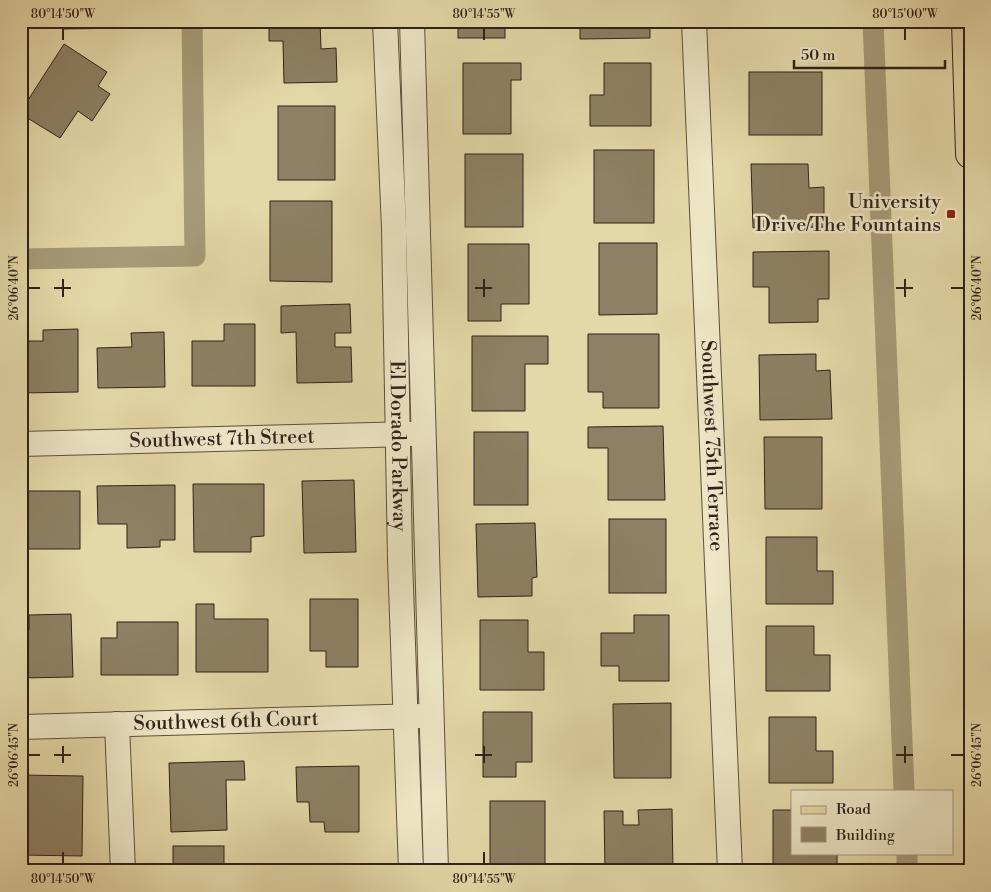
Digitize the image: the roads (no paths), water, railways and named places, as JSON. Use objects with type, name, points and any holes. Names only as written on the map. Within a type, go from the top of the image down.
[{"type":"main road","points":[[966,21],[970,154]]},
{"type":"street","name":"El Dorado Parkway","points":[[386,21],[394,228],[397,435],[411,871]]},
{"type":"street","name":"El Dorado Parkway","points":[[412,21],[436,871]]},
{"type":"street","name":"Southwest 75th Terrace","points":[[694,21],[730,871]]},
{"type":"street","name":"Southwest 7th Street","points":[[21,444],[423,434]]},
{"type":"street","name":"Southwest 6th Court","points":[[21,727],[431,716]]},
{"type":"street","points":[[117,724],[123,871]]},
{"type":"waterway","points":[[21,259],[195,256],[192,21]]},
{"type":"waterway","points":[[873,21],[904,790]]},
{"type":"waterway","points":[[907,854],[907,871]]},
{"type":"place","name":"University Drive/The Fountains","points":[[951,214]]}]
